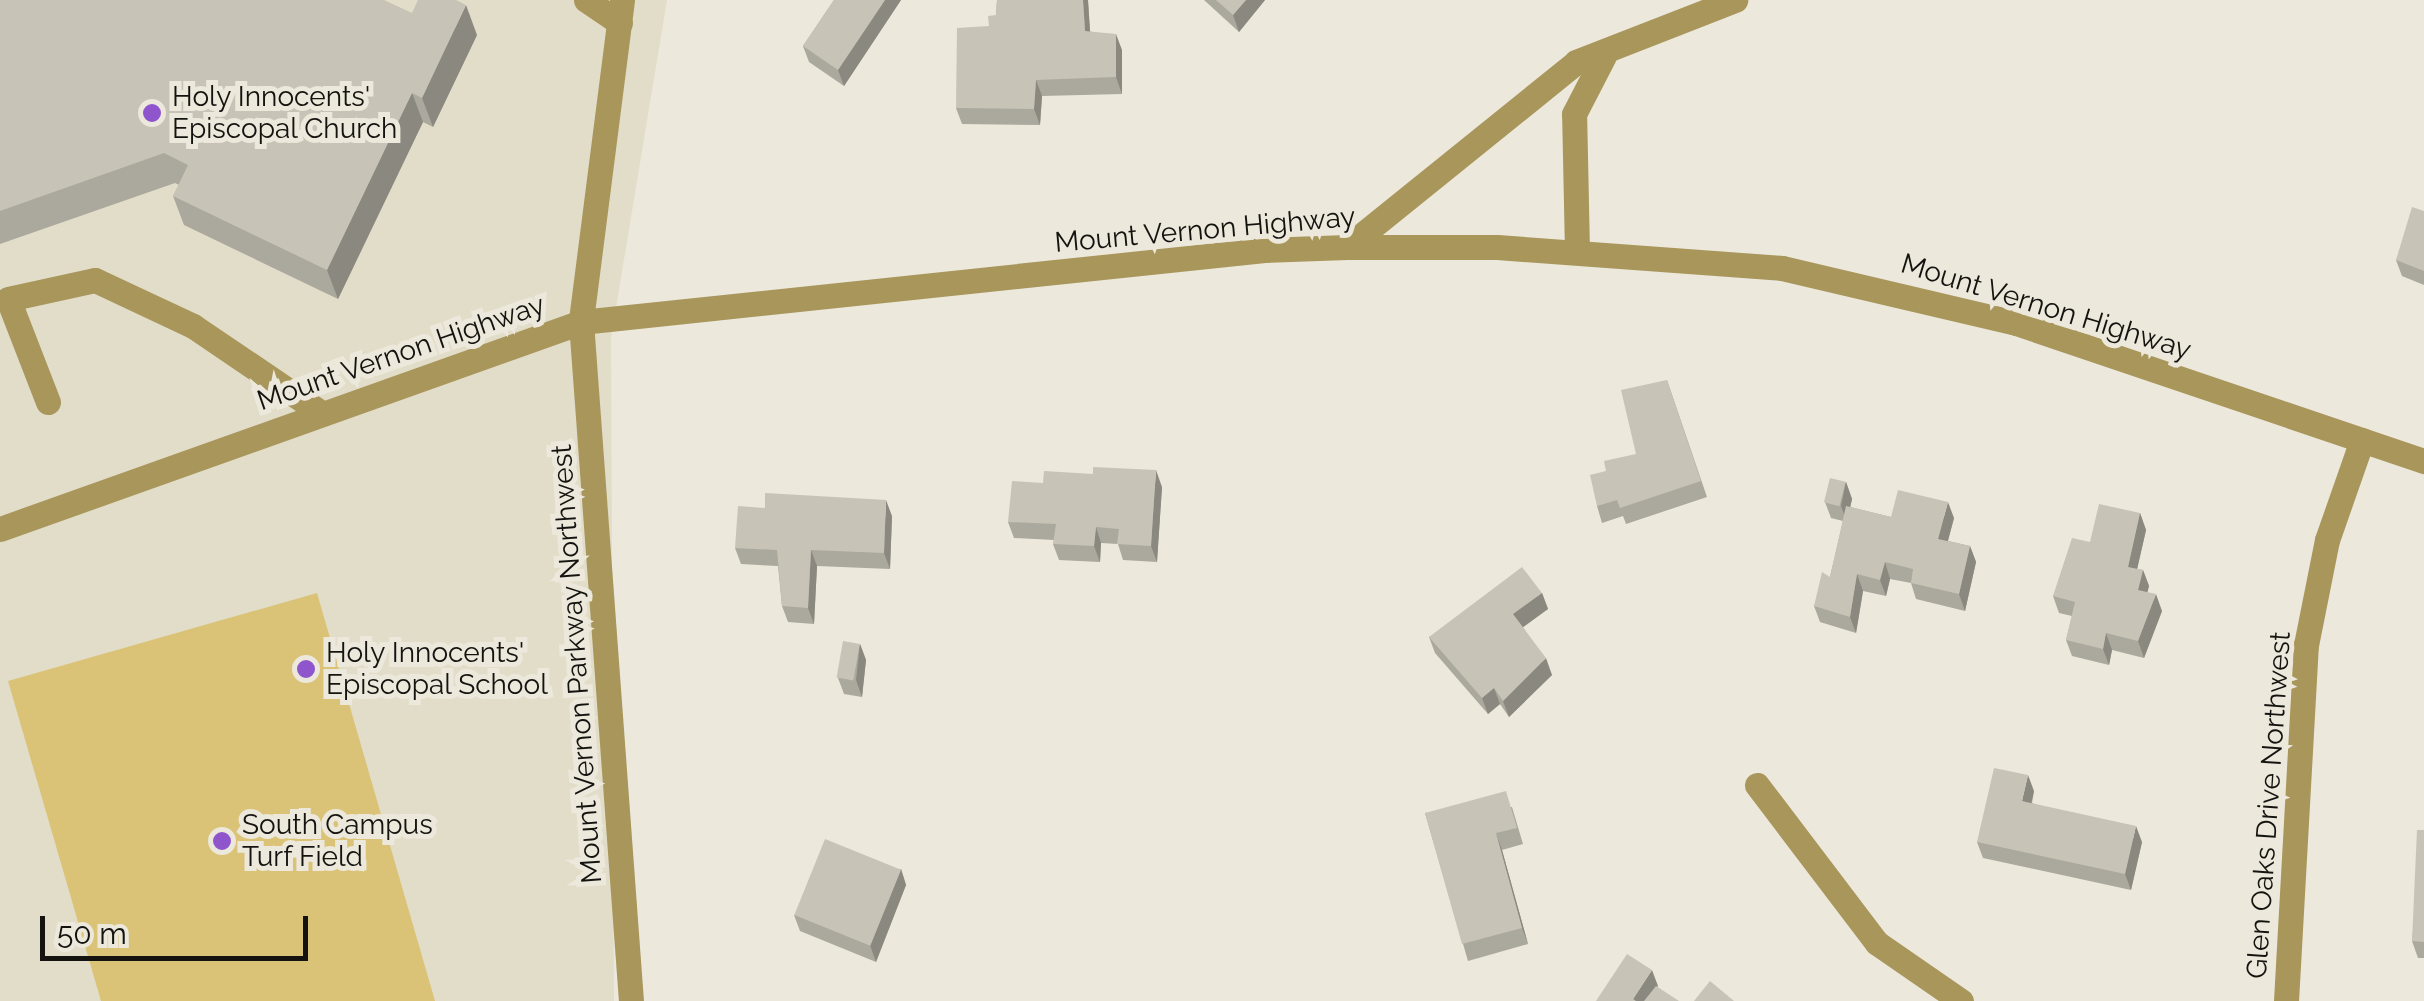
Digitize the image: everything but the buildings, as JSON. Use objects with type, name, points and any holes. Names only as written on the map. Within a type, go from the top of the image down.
[{"type":"street","points":[[586,0],[621,12]]},
{"type":"street","points":[[1346,247],[1530,94],[1576,62],[1604,56],[1735,0]]},
{"type":"street","name":"Mount Vernon Parkway Northwest","points":[[621,12],[581,322],[631,1001]]},
{"type":"street","points":[[1577,252],[1574,114],[1604,56]]},
{"type":"street","name":"Mount Vernon Highway","points":[[0,529],[581,322],[1264,250],[1346,247],[1577,252],[1782,268],[1928,297],[2424,460]]},
{"type":"street","points":[[48,402],[8,299],[78,281],[114,286],[193,326],[320,412]]},
{"type":"street","name":"Glen Oaks Drive Northwest","points":[[2286,1001],[2306,645],[2327,540],[2362,440]]},
{"type":"street","points":[[1757,785],[1877,944],[1961,1001]]},
{"type":"shaded area","name":"Holy Innocents' Episcopal School","points":[[0,0],[667,0],[611,338],[614,1001],[0,1001]]},
{"type":"shaded area","name":"South Campus Turf Field","points":[[317,593],[435,1001],[101,1001],[8,681]]},
{"type":"place","name":"Holy Innocents' Episcopal Church","points":[[152,113]]},
{"type":"place","name":"Holy Innocents' Episcopal School","points":[[306,669]]},
{"type":"place","name":"South Campus Turf Field","points":[[222,841]]}]
